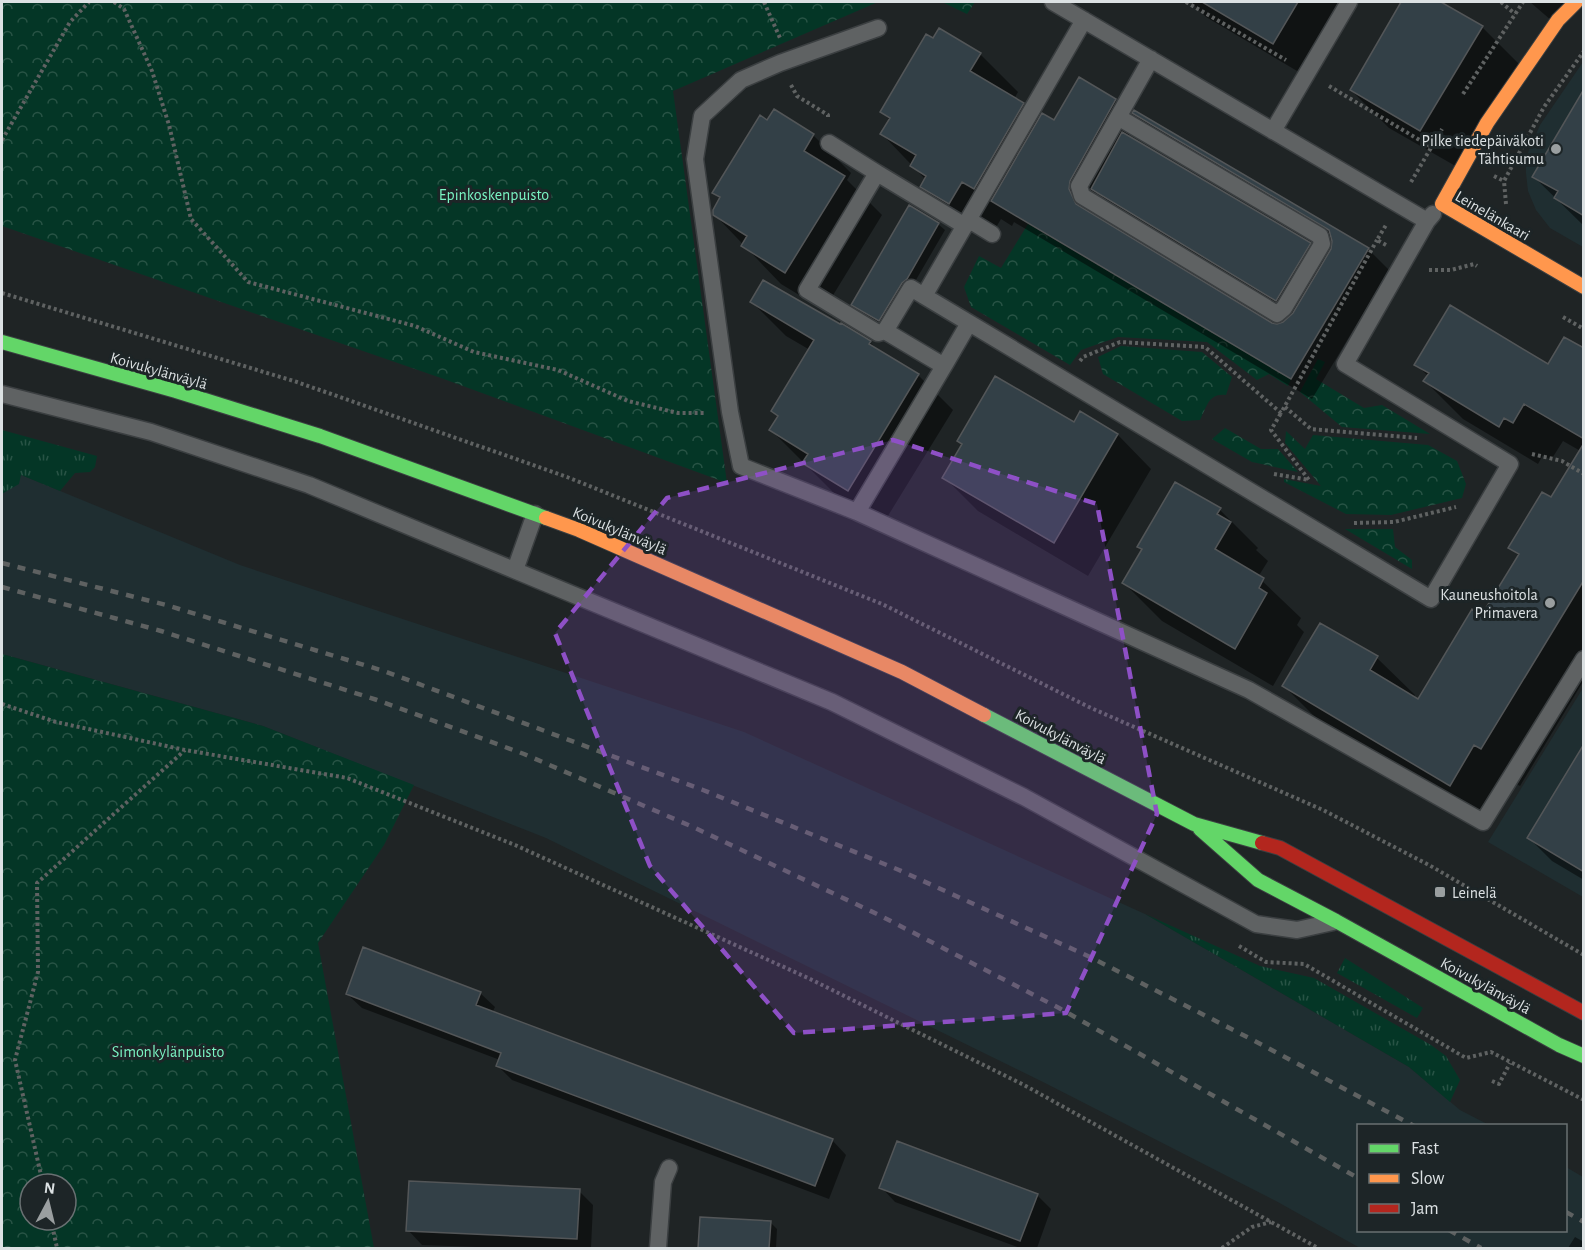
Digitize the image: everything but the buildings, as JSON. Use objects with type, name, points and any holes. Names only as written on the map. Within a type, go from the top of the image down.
[{"type":"main road","name":"Leinelänkaari","points":[[1576,2],[1558,20],[1487,123],[1442,204],[1584,287]]},
{"type":"main road","name":"Koivukylänväylä","points":[[2,342],[176,391],[320,436],[579,530],[902,672],[1194,824],[1280,848],[1584,1013]]},
{"type":"main road","name":"Koivukylänväylä","points":[[1194,824],[1258,880],[1584,1056]]},
{"type":"lane","points":[[1053,2],[1427,221]]},
{"type":"lane","points":[[1273,130],[1349,2]]},
{"type":"lane","points":[[924,296],[1084,20]]},
{"type":"lane","points":[[878,28],[780,63],[741,80],[702,116],[695,159],[730,412],[741,466],[857,512],[1249,690],[1483,822],[1580,666]]},
{"type":"lane","points":[[1118,117],[1320,236],[1322,244],[1284,308],[1276,314],[1082,196],[1079,186],[1118,117],[1151,59]]},
{"type":"lane","points":[[829,143],[877,173],[967,223],[992,234]]},
{"type":"lane","points":[[877,173],[807,291],[878,333],[885,331],[911,288],[1399,586],[1431,599],[1510,464],[1345,364],[1427,221],[1442,204]]},
{"type":"lane","points":[[857,512],[969,323]]},
{"type":"lane","points":[[885,331],[944,366]]},
{"type":"lane","points":[[2,394],[151,432],[309,485],[832,702],[1024,797],[1256,924],[1284,930],[1297,930],[1336,921]]},
{"type":"lane","points":[[515,570],[536,514]]},
{"type":"lane","points":[[658,1248],[663,1182],[669,1168]]},
{"type":"path","points":[[2,140],[70,22],[89,2]]},
{"type":"path","points":[[114,2],[124,9],[152,71],[170,125],[191,219],[248,282],[415,326],[474,352],[558,370],[628,401],[678,413],[730,412]]},
{"type":"path","points":[[764,2],[786,47],[780,63],[797,96],[828,115],[829,143]]},
{"type":"path","points":[[1501,2],[1515,14]]},
{"type":"path","points":[[1507,208],[1504,181],[1544,107],[1584,51]]},
{"type":"path","points":[[1278,483],[1269,475],[1309,480],[1271,430],[1377,240]]},
{"type":"path","points":[[1066,381],[1083,357],[1120,342],[1204,347],[1281,413]]},
{"type":"path","points":[[1083,357],[1087,364]]},
{"type":"path","points":[[1285,407],[1311,429],[1420,438]]},
{"type":"path","points":[[1510,464],[1529,454],[1562,461],[1584,474]]},
{"type":"path","points":[[1346,523],[1394,522],[1466,504]]},
{"type":"path","points":[[2,704],[56,722],[185,750],[347,778],[515,845],[808,978],[1024,1085],[1318,1248]]},
{"type":"path","points":[[40,1172],[15,1060],[38,972],[37,883],[185,750]]},
{"type":"path","points":[[1237,945],[1266,962],[1304,964],[1466,1058],[1491,1052],[1584,1100]]},
{"type":"path","points":[[1492,1081],[1499,1084],[1510,1063]]},
{"type":"path","points":[[1222,1248],[1252,1227],[1272,1222]]},
{"type":"path","points":[[54,1232],[57,1248]]},
{"type":"highlighted area","points":[[893,440],[1097,504],[1157,814],[1066,1013],[794,1033],[650,866],[555,633],[667,498]]},
{"type":"shaded area","name":"Pilke tiedepäiväkoti Tähtisumu","points":[[1583,62],[1583,247],[1550,228],[1536,210],[1528,191],[1526,157],[1540,125]]},
{"type":"shaded area","points":[[2,467],[240,565],[744,732],[1145,914],[1409,1067],[1460,1110],[1487,1124],[1357,1124],[1357,1232],[1567,1232],[1567,1168],[1583,1177],[1583,1248],[1360,1248],[1276,1201],[1045,1083],[546,838],[263,726],[2,654]]},
{"type":"shaded area","points":[[1583,688],[1583,897],[1488,842]]},
{"type":"green space","name":"Epinkoskenpuisto","points":[[2,2],[878,2],[673,91],[727,483],[441,378],[2,226]]},
{"type":"green space","points":[[942,2],[975,2],[967,14]]},
{"type":"green space","points":[[1028,224],[1291,379],[1288,386],[1269,374],[1257,380],[1207,342],[1118,337],[1081,350],[1070,365],[971,307],[964,287],[979,256],[1001,268]]},
{"type":"green space","points":[[1121,346],[1202,352],[1232,377],[1226,395],[1215,396],[1200,420],[1182,421],[1103,374],[1098,357]]},
{"type":"green space","points":[[1318,359],[1325,362],[1316,379],[1364,408],[1382,405],[1430,434],[1342,427],[1300,392]]},
{"type":"green space","points":[[1225,428],[1261,449],[1278,449],[1298,472],[1252,462],[1212,439]]},
{"type":"green space","points":[[2,430],[97,456],[95,467],[90,472],[75,473],[60,491],[21,475],[19,484],[2,494]]},
{"type":"green space","points":[[1286,431],[1305,449],[1313,435],[1428,445],[1457,461],[1466,484],[1462,498],[1391,515],[1346,514],[1284,482],[1284,479],[1321,486],[1285,443]]},
{"type":"green space","points":[[1345,529],[1393,529],[1395,547],[1412,560],[1412,569]]},
{"type":"green space","name":"Simonkylänpuisto","points":[[2,654],[263,726],[414,785],[384,845],[318,943],[374,1248],[2,1248]]},
{"type":"green space","points":[[1145,914],[1260,966],[1314,978],[1431,1045],[1446,1056],[1460,1080],[1450,1102],[1409,1067]]},
{"type":"green space","points":[[1345,958],[1423,1008],[1417,1018],[1337,973]]},
{"type":"railway","points":[[2,563],[166,605],[384,671],[703,790],[899,870],[1090,957],[1410,1124]]},
{"type":"railway","points":[[2,587],[161,631],[377,700],[524,754],[693,827],[879,915],[1059,1008],[1357,1177]]},
{"type":"railway","points":[[1567,1213],[1584,1222]]},
{"type":"railway","points":[[1453,1232],[1481,1248]]},
{"type":"traffic: fast","points":[[2,342],[176,391],[320,436],[546,518]]},
{"type":"traffic: fast","points":[[984,715],[1194,824],[1262,843]]},
{"type":"traffic: fast","points":[[1200,829],[1258,880],[1559,1045],[1584,1056]]},
{"type":"traffic: slow","points":[[1576,2],[1558,20],[1487,123],[1442,204],[1584,287]]},
{"type":"traffic: slow","points":[[546,518],[579,530],[902,672],[984,715]]},
{"type":"traffic: jam","points":[[1262,843],[1280,848],[1584,1013]]},
{"type":"place","name":"Pilke tiedepäiväkoti Tähtisumu","points":[[1556,149]]},
{"type":"place","name":"Kauneushoitola Primavera","points":[[1550,603]]},
{"type":"place","name":"Leinelä","points":[[1440,892]]}]
